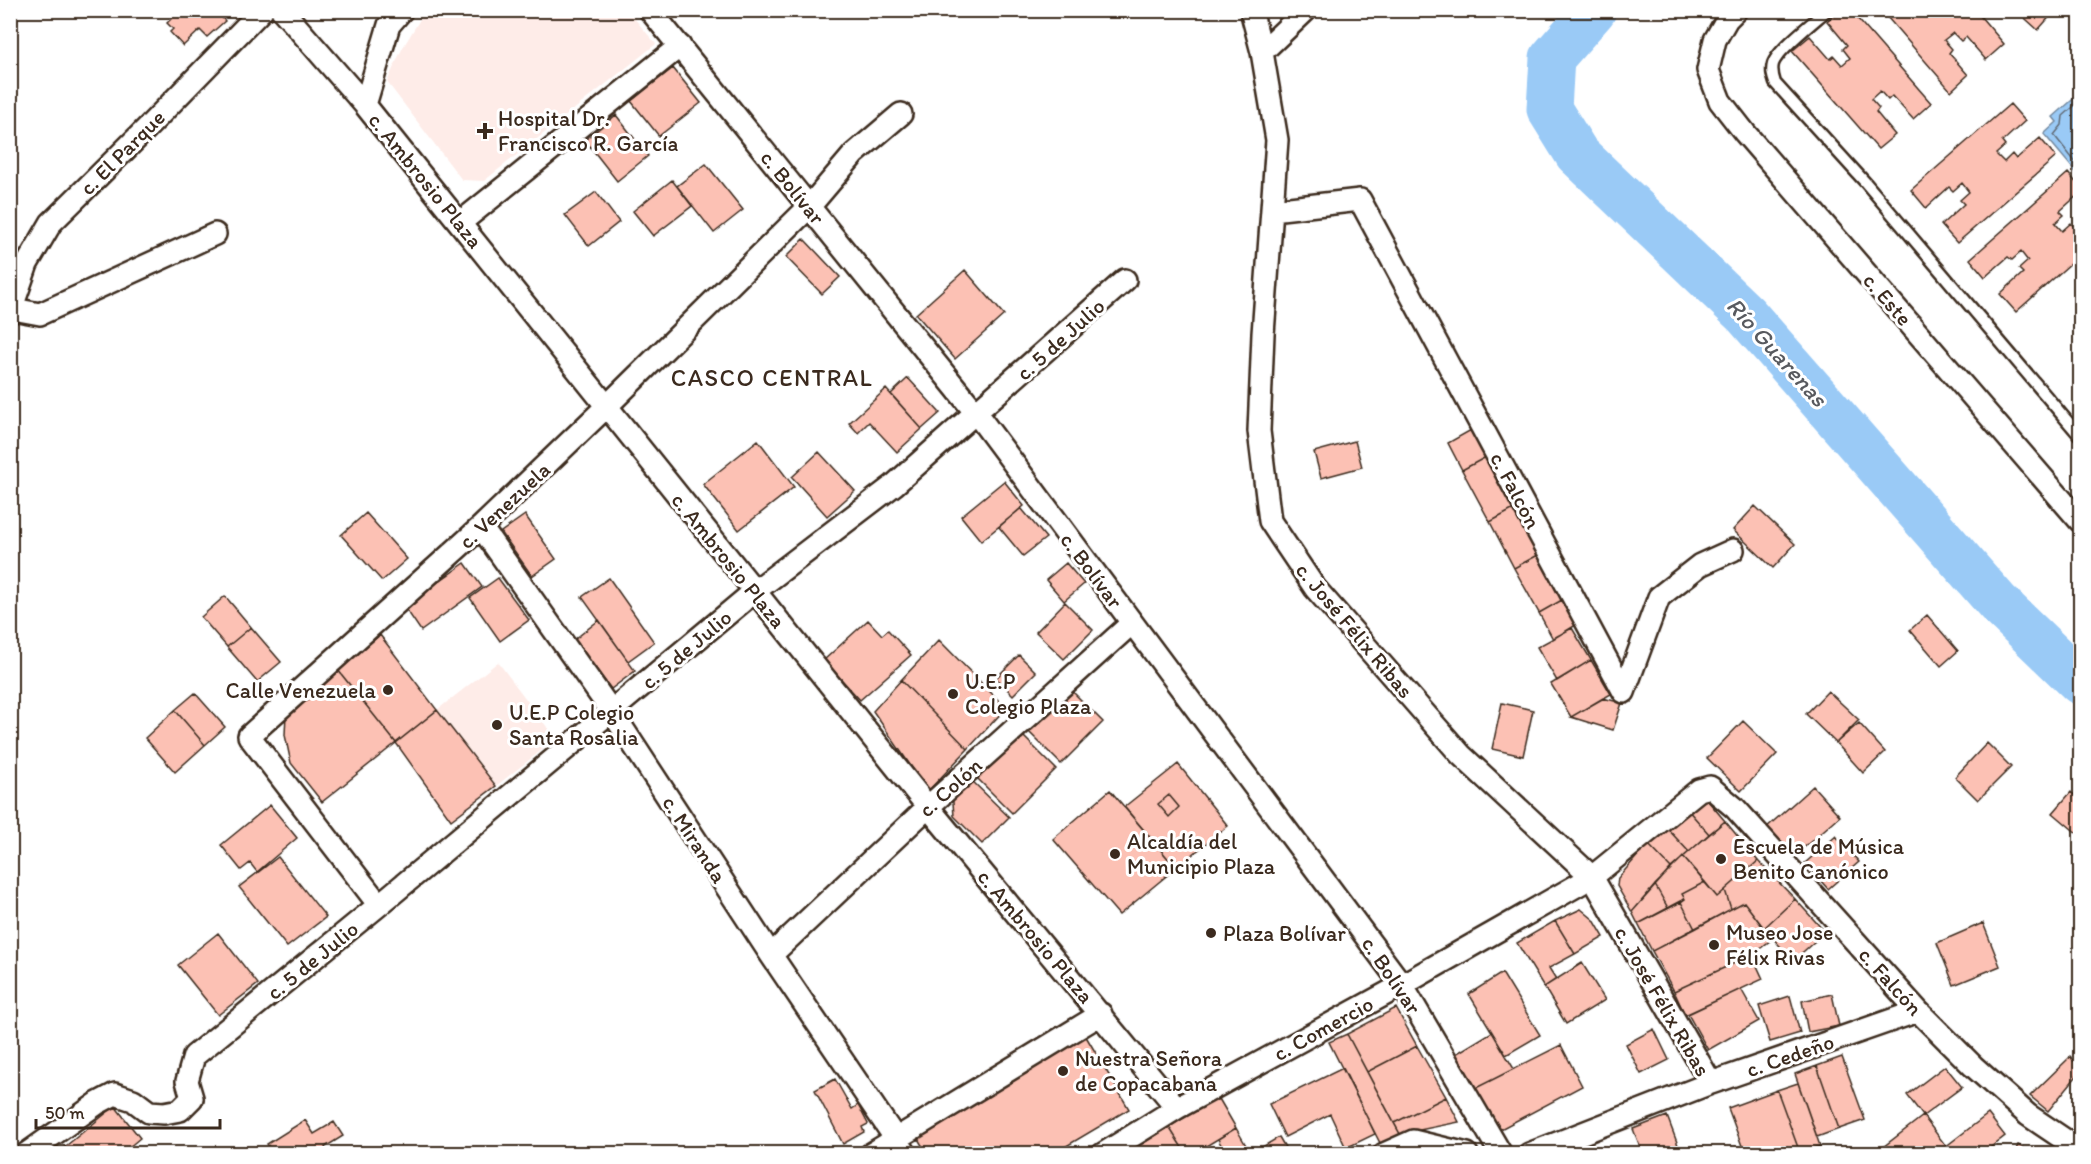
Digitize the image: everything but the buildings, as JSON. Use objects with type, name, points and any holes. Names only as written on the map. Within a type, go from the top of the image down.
[{"type":"street","name":"c. El Parque","points":[[11,311],[27,264],[51,223],[155,121],[262,10]]},
{"type":"street","name":"c. Ambrosio Plaza","points":[[282,10],[365,105],[461,222],[606,407],[928,807],[1177,1108]]},
{"type":"street","points":[[365,105],[389,25],[402,10]]},
{"type":"street","name":"c. Bolívar","points":[[650,10],[976,413],[1132,622],[1402,985],[1501,1154]]},
{"type":"street","name":"c. José Félix Ribas","points":[[1251,10],[1262,52],[1277,140],[1259,431],[1270,521],[1315,588],[1461,755],[1592,877],[1711,1083]]},
{"type":"street","points":[[1262,52],[1306,10]]},
{"type":"street","name":"c. Este","points":[[1736,10],[1727,19],[1715,40],[1708,70],[1720,101],[1745,133],[2080,521]]},
{"type":"street","points":[[461,222],[680,46]]},
{"type":"street","name":"c. Venezuela","points":[[379,905],[249,736],[481,528],[809,207],[854,154],[901,114]]},
{"type":"street","name":"c. Falcón","points":[[1272,210],[1360,200],[1624,692],[1659,597],[1700,565],[1733,550]]},
{"type":"street","points":[[11,311],[40,315],[215,234]]},
{"type":"street","name":"c. 5 de Julio","points":[[26,1154],[98,1103],[115,1094],[133,1100],[149,1112],[164,1113],[180,1110],[192,1098],[187,1080],[194,1056],[612,712],[755,591],[894,485],[1125,280]]},
{"type":"street","name":"c. Miranda","points":[[481,528],[612,712],[771,955],[901,1146]]},
{"type":"street","name":"c. Colón","points":[[771,955],[928,807],[1132,622]]},
{"type":"street","name":"c. Falcón","points":[[1689,799],[1699,790],[1710,787],[1721,795],[1918,1011],[1973,1066],[2028,1115],[2080,1150]]},
{"type":"street","name":"c. Comercio","points":[[1103,1154],[1177,1108],[1402,985],[1592,877],[1689,799]]},
{"type":"street","name":"c. Cedeño","points":[[1529,1154],[1711,1083],[1918,1011]]},
{"type":"street","points":[[871,1154],[901,1146],[1101,1014]]},
{"type":"street","points":[[1384,1154],[1413,1141],[1467,1154]]},
{"type":"lane","points":[[1827,10],[1773,61],[1772,72],[1775,83],[1865,183],[2080,436]]},
{"type":"shaded area","name":"Hospital Dr. Francisco R. García","points":[[437,11],[628,11],[656,44],[484,181],[462,180],[387,82],[402,49],[422,16]]},
{"type":"shaded area","name":"U.E.P Colegio Santa Rosalia","points":[[498,662],[556,739],[496,786],[437,710]]},
{"type":"water","points":[[2079,94],[2080,177],[2044,134],[2057,122],[2053,117]]},
{"type":"waterway","name":"Río Guarenas","points":[[1594,10],[1552,58],[1549,109],[1577,154],[1746,315],[1998,603],[2080,682]]},
{"type":"place","name":"Hospital Dr. Francisco R. García","points":[[485,131]]},
{"type":"place","name":"Calle Venezuela","points":[[388,690]]},
{"type":"place","name":"U.E.P Colegio Plaza","points":[[953,694]]},
{"type":"place","name":"U.E.P Colegio Santa Rosalia","points":[[497,725]]},
{"type":"place","name":"Alcaldía del Municipio Plaza","points":[[1115,854]]},
{"type":"place","name":"Escuela de Música Benito Canónico","points":[[1721,859]]},
{"type":"place","name":"Plaza Bolívar","points":[[1211,933]]},
{"type":"place","name":"Museo Jose Félix Rivas","points":[[1714,945]]},
{"type":"place","name":"Nuestra Señora de Copacabana","points":[[1063,1071]]},
{"type":"district","name":"CASCO CENTRAL","points":[[772,378]]}]
